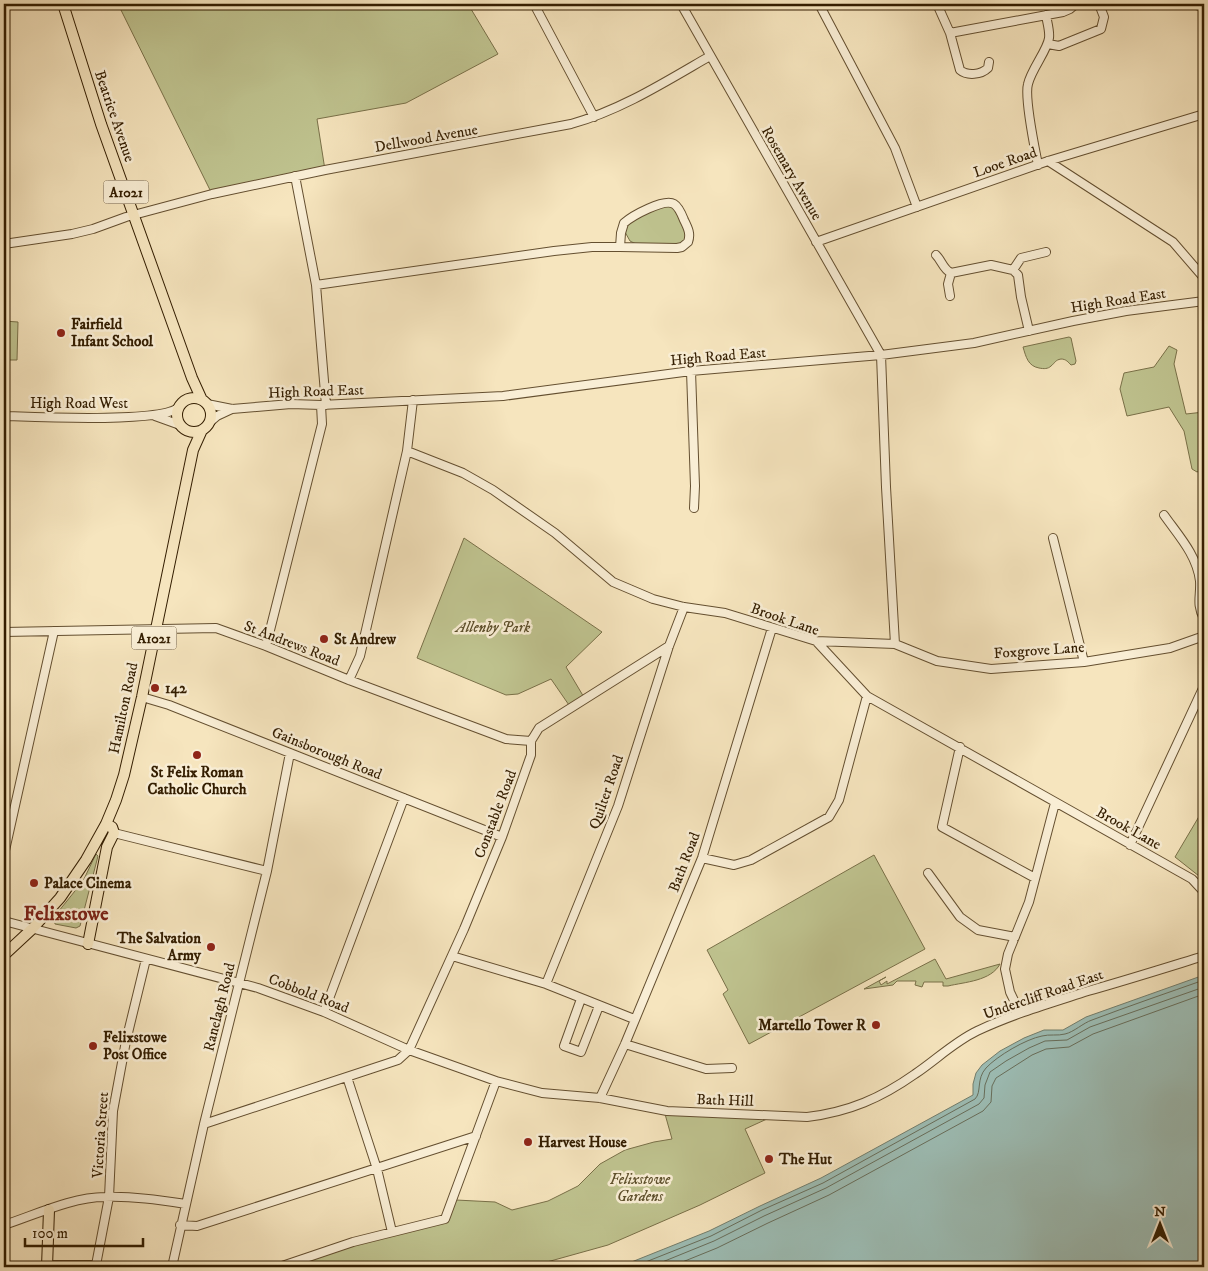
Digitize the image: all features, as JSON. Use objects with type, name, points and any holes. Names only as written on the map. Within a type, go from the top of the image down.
[{"type":"main road","name":"Beatrice Avenue","points":[[63,4],[100,124],[134,214],[153,273],[192,378],[205,402]]},
{"type":"main road","points":[[192,378],[190,391],[181,404],[176,416],[194,450]]},
{"type":"main road","points":[[181,404],[194,398],[205,402]]},
{"type":"main road","name":"A1021","points":[[202,430],[210,422],[211,411],[205,402]]},
{"type":"main road","points":[[182,427],[191,432],[202,430]]},
{"type":"main road","name":"Hamilton Road","points":[[32,929],[60,898],[74,879],[106,824],[116,800],[142,697],[194,450],[202,430]]},
{"type":"main road","points":[[88,944],[107,847],[114,833],[112,827],[106,824]]},
{"type":"main road","name":"A1021","points":[[4,955],[32,929]]},
{"type":"main road","points":[[47,1266],[49,1210]]},
{"type":"street","points":[[534,4],[594,117]]},
{"type":"street","name":"Rosemary Avenue","points":[[681,4],[881,355]]},
{"type":"street","points":[[819,4],[895,148],[917,207]]},
{"type":"street","points":[[937,4],[950,33],[957,65],[961,72],[966,74],[981,72],[988,68],[989,62]]},
{"type":"street","points":[[950,33],[1066,11],[1076,4]]},
{"type":"street","points":[[1048,44],[1059,46],[1100,29],[1104,17],[1099,4]]},
{"type":"street","points":[[1191,4],[1204,7]]},
{"type":"street","points":[[1038,165],[1027,86],[1034,66],[1048,44],[1050,36],[1046,15]]},
{"type":"street","name":"Dellwood Avenue","points":[[4,244],[72,234],[134,214],[212,194],[295,176],[559,127],[594,117],[630,101],[710,56]]},
{"type":"street","name":"Looe Road","points":[[816,242],[1038,165],[1204,114]]},
{"type":"street","points":[[1048,162],[1173,242],[1204,278]]},
{"type":"street","points":[[266,646],[322,424],[323,405],[316,284],[295,176]]},
{"type":"street","points":[[316,284],[592,247],[679,248],[688,242],[689,230],[678,207],[672,203],[665,202],[624,223],[620,247]]},
{"type":"street","points":[[1013,270],[1021,258],[1046,252]]},
{"type":"street","points":[[936,255],[942,261],[947,271],[951,273],[990,265],[1013,270],[1018,275],[1029,331]]},
{"type":"street","points":[[950,296],[948,284],[951,273]]},
{"type":"street","name":"High Road East","points":[[205,402],[232,409],[291,404],[323,405],[503,396],[691,371],[881,355],[974,343],[1126,311],[1204,301]]},
{"type":"street","points":[[881,355],[895,644]]},
{"type":"street","points":[[691,371],[694,508]]},
{"type":"street","points":[[349,680],[360,656],[407,451],[413,400]]},
{"type":"street","name":"High Road West","points":[[4,416],[89,418],[155,416],[172,412],[181,404]]},
{"type":"street","name":"High Road East","points":[[210,422],[217,416],[232,409]]},
{"type":"street","name":"High Road West","points":[[155,416],[182,427]]},
{"type":"street","name":"Brook Lane","points":[[407,451],[463,473],[493,490],[555,533],[613,582],[653,599],[726,613],[816,641],[867,696],[1192,879],[1204,892]]},
{"type":"street","points":[[1164,515],[1190,551],[1200,580],[1199,609],[1204,619]]},
{"type":"street","points":[[1053,538],[1084,662]]},
{"type":"street","name":"Quilter Road","points":[[546,984],[618,806],[669,646],[684,606]]},
{"type":"street","name":"St Andrews Road","points":[[4,632],[216,628],[506,739],[531,740]]},
{"type":"street","name":"Bath Road","points":[[600,1098],[625,1044],[702,858],[772,628]]},
{"type":"street","points":[[4,855],[54,631]]},
{"type":"street","name":"Foxgrove Lane","points":[[816,641],[895,644],[937,661],[991,669],[1084,662],[1170,648],[1204,636]]},
{"type":"street","points":[[531,740],[539,728],[669,646]]},
{"type":"street","points":[[1130,845],[1204,686]]},
{"type":"street","points":[[702,858],[734,865],[751,860],[829,817],[839,800],[867,696]]},
{"type":"street","name":"Gainsborough Road","points":[[142,697],[169,705],[502,837]]},
{"type":"street","name":"Constable Road","points":[[409,1050],[452,956],[502,837],[531,755],[531,740]]},
{"type":"street","points":[[960,747],[942,827],[1034,878]]},
{"type":"street","name":"Ranelagh Road","points":[[172,1267],[204,1124],[267,871],[290,753]]},
{"type":"street","points":[[324,1012],[404,798]]},
{"type":"street","points":[[1020,1013],[1010,992],[1006,969],[1008,954],[1029,902],[1055,803]]},
{"type":"street","points":[[114,833],[267,871]]},
{"type":"street","points":[[928,873],[960,917],[978,930],[1015,937]]},
{"type":"street","name":"Cobbold Road","points":[[4,921],[228,981],[239,982],[324,1012],[409,1050],[496,1081],[542,1093],[600,1098]]},
{"type":"street","points":[[452,956],[546,984],[634,1019]]},
{"type":"street","name":"Undercliff Road East","points":[[849,1109],[893,1088],[916,1074],[957,1042],[976,1031],[1020,1013],[1204,956]]},
{"type":"street","name":"Victoria Street","points":[[47,1266],[96,1265],[109,1197],[113,1110],[126,1041],[146,959]]},
{"type":"street","points":[[581,999],[564,1046],[581,1052],[599,1006]]},
{"type":"street","points":[[625,1044],[706,1069],[732,1068]]},
{"type":"street","points":[[204,1124],[398,1060],[409,1050]]},
{"type":"street","points":[[347,1077],[377,1170],[392,1232]]},
{"type":"street","points":[[279,1267],[353,1242],[445,1219],[496,1081]]},
{"type":"street","name":"Bath Hill","points":[[600,1098],[666,1111],[807,1117],[828,1115],[849,1109]]},
{"type":"street","points":[[180,1225],[197,1226],[377,1170],[476,1136]]},
{"type":"street","points":[[4,1225],[72,1202],[109,1197],[140,1198],[186,1204]]},
{"type":"green space","points":[[118,4],[468,4],[498,54],[406,103],[317,119],[325,170],[212,194]]},
{"type":"green space","points":[[663,205],[674,207],[686,231],[685,240],[680,245],[636,244],[630,241],[625,232],[627,223]]},
{"type":"green space","points":[[4,321],[18,322],[17,360],[4,360]]},
{"type":"green space","points":[[1071,338],[1075,364],[1071,365],[1066,360],[1061,359],[1049,368],[1043,369],[1035,367],[1028,361],[1023,347]]},
{"type":"green space","points":[[1169,346],[1177,350],[1174,364],[1186,414],[1204,412],[1204,469],[1197,472],[1192,469],[1184,431],[1169,407],[1127,416],[1120,389],[1124,373],[1154,367]]},
{"type":"green space","name":"Allenby Park","points":[[464,538],[602,632],[566,667],[585,699],[571,708],[551,679],[518,694],[506,695],[417,658]]},
{"type":"green space","points":[[1204,808],[1204,880],[1175,857]]},
{"type":"green space","points":[[96,854],[98,856],[80,926],[76,928],[55,924],[54,917],[83,881]]},
{"type":"green space","points":[[874,855],[925,949],[749,1044],[723,994],[728,990],[707,950]]},
{"type":"green space","points":[[935,959],[946,979],[1000,964],[990,974],[970,982],[943,986],[943,982],[924,982],[922,987],[915,985],[916,981],[897,981],[893,985],[864,989],[886,977],[879,981],[881,985],[887,981],[887,984]]},
{"type":"green space","name":"Felixstowe Gardens","points":[[665,1114],[767,1119],[745,1129],[765,1173],[700,1205],[608,1245],[529,1267],[285,1267],[360,1243],[446,1222],[456,1200],[495,1202],[512,1210],[548,1201],[578,1186],[600,1164],[625,1150],[672,1139]]},
{"type":"water","points":[[1204,975],[1204,1267],[619,1267],[709,1231],[821,1178],[973,1095],[976,1073],[982,1065],[1000,1051],[1024,1038],[1044,1030],[1063,1030],[1086,1017]]},
{"type":"place","name":"Fairfield Infant School","points":[[61,333]]},
{"type":"place","name":"St Andrew","points":[[324,639]]},
{"type":"place","name":"142","points":[[155,688]]},
{"type":"place","name":"St Felix Roman Catholic Church","points":[[197,755]]},
{"type":"place","name":"Palace Cinema","points":[[34,883]]},
{"type":"place","name":"The Salvation Army","points":[[211,947]]},
{"type":"place","name":"Martello Tower R","points":[[876,1025]]},
{"type":"place","name":"Felixstowe Post Office","points":[[93,1046]]},
{"type":"place","name":"Harvest House","points":[[528,1142]]},
{"type":"place","name":"The Hut","points":[[769,1159]]},
{"type":"district","name":"Felixstowe","points":[[66,913]]}]
